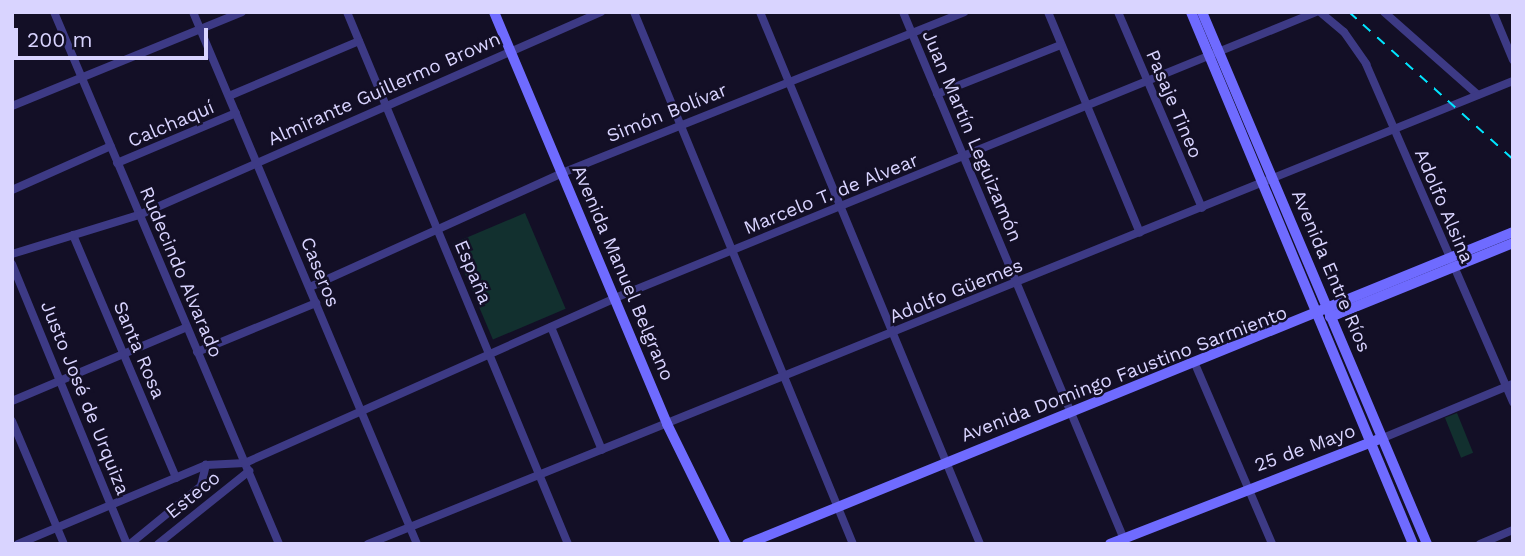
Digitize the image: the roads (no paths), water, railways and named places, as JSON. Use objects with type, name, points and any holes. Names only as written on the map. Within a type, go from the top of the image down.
[{"type":"main road","name":"Avenida Manuel Belgrano","points":[[494,12],[667,424],[726,544]]},
{"type":"main road","name":"Avenida Entre Ríos","points":[[1191,12],[1215,55],[1274,182],[1371,443],[1413,544]]},
{"type":"main road","name":"Avenida Entre Ríos","points":[[1202,12],[1263,187],[1382,438],[1427,544]]},
{"type":"main road","name":"Avenida Domingo Faustino Sarmiento","points":[[1451,263],[1513,232]]},
{"type":"main road","name":"Avenida Domingo Faustino Sarmiento","points":[[747,544],[1195,363],[1451,263],[1513,243]]},
{"type":"main road","name":"25 de Mayo","points":[[1110,544],[1125,541],[1250,488],[1382,438]]},
{"type":"street","name":"Rudecindo Alvarado","points":[[54,12],[279,544]]},
{"type":"street","name":"Caseros","points":[[193,12],[416,544]]},
{"type":"street","points":[[12,106],[242,12]]},
{"type":"street","name":"España","points":[[347,12],[568,544]]},
{"type":"street","name":"Almirante Guillermo Brown","points":[[12,254],[139,215],[511,49],[601,12]]},
{"type":"street","points":[[634,12],[840,506],[853,544]]},
{"type":"street","points":[[760,12],[980,544]]},
{"type":"street","name":"Juan Martín Leguizamón","points":[[903,12],[1125,541]]},
{"type":"street","name":"Simón Bolívar","points":[[310,287],[562,173],[964,12]]},
{"type":"street","points":[[1048,12],[1140,233]]},
{"type":"street","name":"Pasaje Tineo","points":[[1118,12],[1202,208]]},
{"type":"street","name":"Marcelo T. de Alvear","points":[[247,467],[361,409],[615,298],[1318,12]]},
{"type":"street","name":"Adolfo Alsina","points":[[1318,12],[1339,26],[1366,64],[1451,263],[1510,386],[1513,402]]},
{"type":"street","points":[[1384,12],[1478,95]]},
{"type":"street","points":[[1493,12],[1513,60]]},
{"type":"street","points":[[229,96],[359,41]]},
{"type":"street","points":[[937,94],[1061,45]]},
{"type":"street","name":"Adolfo Güemes","points":[[368,544],[1202,208],[1263,187],[1394,129],[1513,81]]},
{"type":"street","name":"Calchaquí","points":[[117,163],[236,113]]},
{"type":"street","name":"Calchaquí","points":[[12,190],[111,146]]},
{"type":"street","name":"Santa Rosa","points":[[73,235],[176,478]]},
{"type":"street","name":"Justo José de Urquiza","points":[[12,264],[62,379],[128,544]]},
{"type":"street","points":[[197,352],[316,303]]},
{"type":"street","points":[[12,401],[187,327]]},
{"type":"street","points":[[551,327],[602,450]]},
{"type":"street","points":[[1195,363],[1272,544]]},
{"type":"street","name":"25 de Mayo","points":[[1382,438],[1510,386]]},
{"type":"street","points":[[12,421],[64,544]]},
{"type":"street","points":[[18,544],[206,466],[247,467]]},
{"type":"street","name":"Esteco","points":[[128,544],[201,486],[206,466]]},
{"type":"street","name":"Esteco","points":[[158,544],[247,467]]},
{"type":"street","points":[[1480,544],[1513,530]]},
{"type":"railway","points":[[1349,12],[1513,159]]}]
